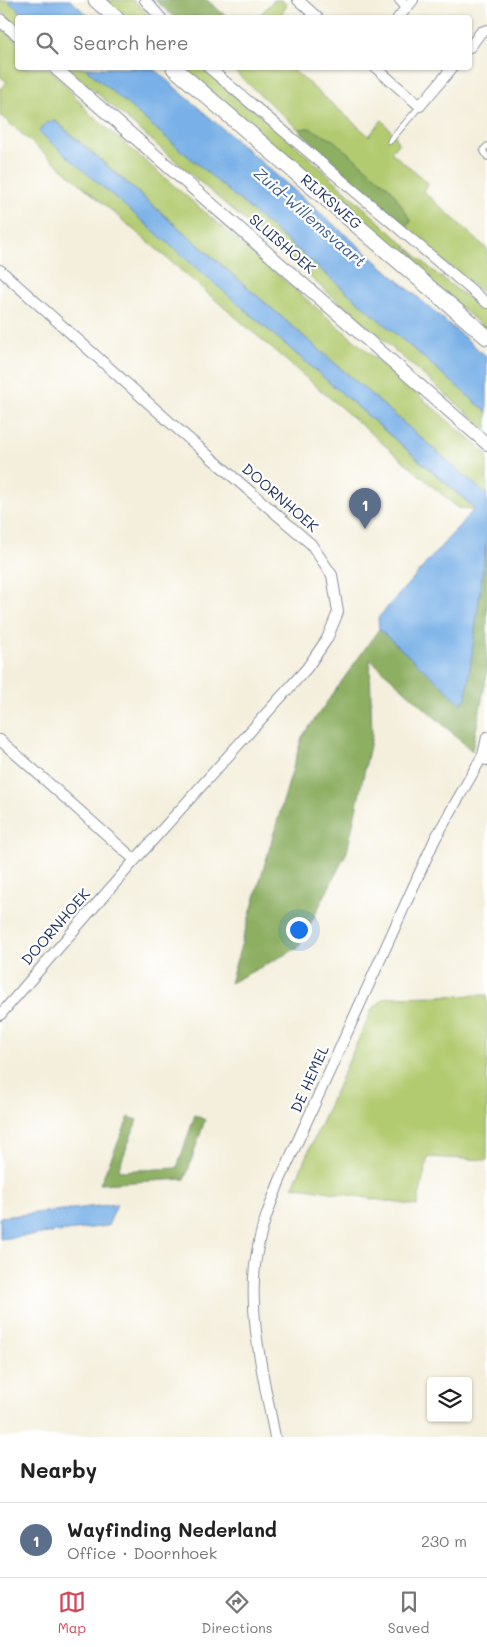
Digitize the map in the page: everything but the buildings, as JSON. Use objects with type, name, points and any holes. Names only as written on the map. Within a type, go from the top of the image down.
[{"type":"main road","points":[[96,0],[113,15]]},
{"type":"main road","name":"RIJKSWEG","points":[[176,70],[487,337]]},
{"type":"street","points":[[145,0],[158,15]]},
{"type":"street","points":[[298,0],[315,15]]},
{"type":"street","points":[[400,15],[407,2]]},
{"type":"street","points":[[0,20],[15,32]]},
{"type":"street","points":[[472,44],[482,32],[487,30]]},
{"type":"street","name":"SLUISHOEK","points":[[57,70],[487,444]]},
{"type":"street","name":"RIJKSWEG","points":[[212,70],[487,303]]},
{"type":"street","points":[[378,70],[420,106],[450,70]]},
{"type":"street","name":"DOORNHOEK","points":[[0,270],[173,425],[311,544],[332,575],[338,612],[327,640],[307,668],[135,860],[0,1015]]},
{"type":"street","points":[[485,759],[487,737]]},
{"type":"street","points":[[0,740],[135,860]]},
{"type":"street","name":"DE HEMEL","points":[[275,1437],[257,1344],[255,1312],[254,1282],[256,1253],[264,1221],[280,1180],[435,839],[485,759]]},
{"type":"lane","points":[[390,141],[420,106]]},
{"type":"lane","points":[[487,146],[484,150],[487,157]]},
{"type":"green space","points":[[0,0],[7,0],[25,15],[15,15],[15,23],[0,10]]},
{"type":"green space","points":[[104,0],[133,0],[149,15],[122,15]]},
{"type":"green space","points":[[155,0],[207,0],[225,15],[172,15]]},
{"type":"green space","points":[[274,0],[281,0],[287,5],[281,15],[260,15]]},
{"type":"green space","points":[[0,26],[15,39],[15,70],[51,70],[57,75],[89,113],[487,454],[487,495],[56,121],[46,123],[39,131],[475,509],[458,508],[0,115],[0,89],[7,82],[0,76]]},
{"type":"green space","points":[[70,70],[87,70],[487,412],[487,430]]},
{"type":"green space","points":[[185,70],[207,70],[292,142],[432,270],[487,313],[487,330]]},
{"type":"green space","points":[[233,70],[293,70],[369,136],[382,120],[396,137],[398,144],[391,152],[429,184],[423,191],[487,249],[487,296],[405,229],[411,221],[391,189],[360,163],[309,128],[298,129]]},
{"type":"green space","points":[[309,128],[333,140],[391,189],[411,221],[405,229],[298,129]]},
{"type":"green space","points":[[487,540],[487,674],[472,751],[370,659],[372,736],[347,852],[298,948],[230,983],[302,737],[379,629],[462,703],[466,698]]},
{"type":"green space","points":[[487,995],[487,1160],[428,1157],[417,1206],[293,1186],[372,1009],[385,998],[393,997]]},
{"type":"green space","points":[[195,1115],[205,1120],[185,1179],[100,1184],[129,1117],[137,1120],[118,1171],[177,1168]]},
{"type":"water","points":[[7,0],[70,0],[88,15],[25,15]]},
{"type":"water","name":"Zuid-Willemsvaart","points":[[87,70],[156,71],[487,357],[487,412]]},
{"type":"water","points":[[55,121],[487,495],[487,540],[466,698],[461,703],[379,629],[378,618],[475,508],[39,132],[46,123]]},
{"type":"water","points":[[117,1204],[108,1226],[0,1239],[0,1217]]},
{"type":"place","name":"Wayfinding Nederland","points":[[365,529]]}]
